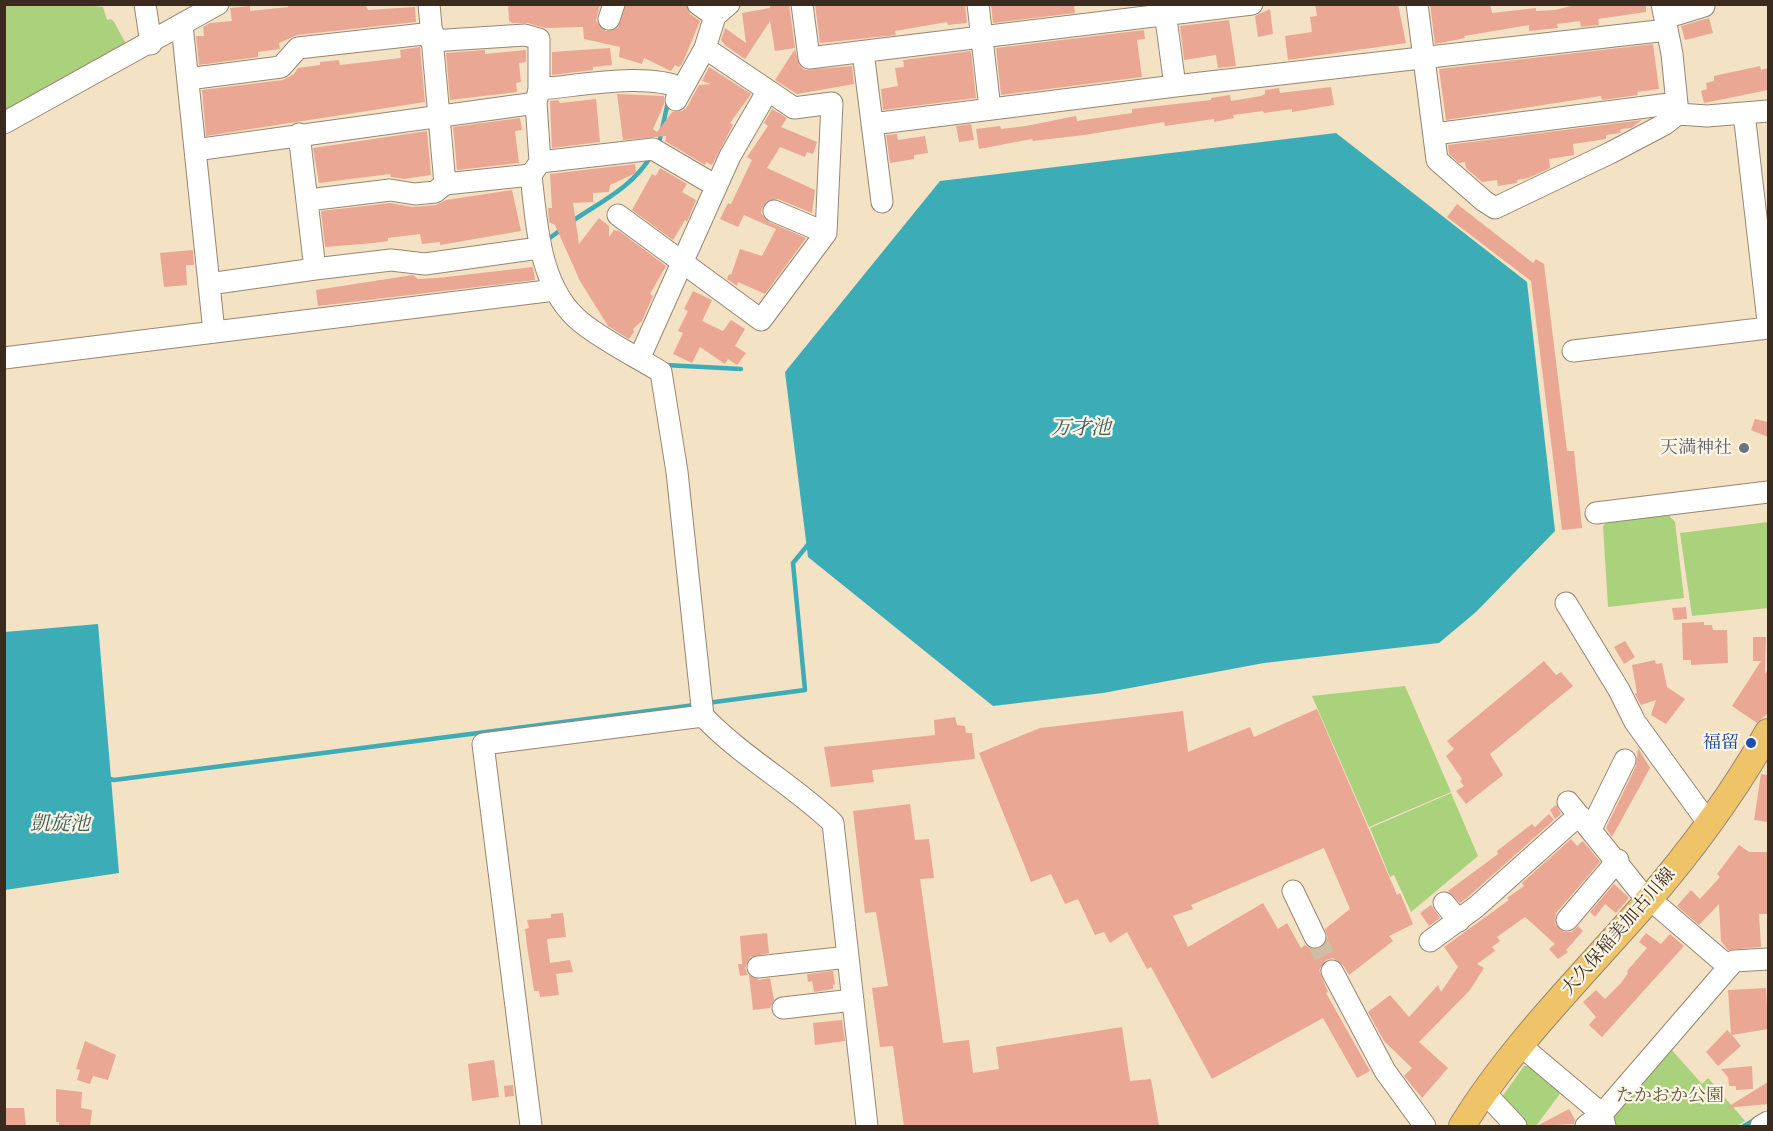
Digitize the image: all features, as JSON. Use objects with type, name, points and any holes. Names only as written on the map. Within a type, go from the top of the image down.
[{"type":"main road","name":"大久保稲美加古川線","points":[[1462,1126],[1520,1045],[1649,899],[1709,824],[1768,732]]},
{"type":"street","points":[[145,4],[151,44]]},
{"type":"street","points":[[4,123],[151,44],[218,4]]},
{"type":"street","points":[[429,4],[445,184]]},
{"type":"street","points":[[802,4],[809,58],[982,37],[1165,10],[1252,4]]},
{"type":"street","points":[[978,4],[990,109]]},
{"type":"street","points":[[1417,4],[1437,160],[1484,201],[1496,208],[1665,124],[1677,108],[1664,18]]},
{"type":"street","points":[[872,124],[1175,86],[1425,60],[1664,18],[1704,6]]},
{"type":"street","points":[[195,150],[438,115],[538,96],[617,75],[668,82],[679,95],[705,48],[714,8]]},
{"type":"street","points":[[1165,10],[1175,86]]},
{"type":"street","points":[[182,25],[214,332]]},
{"type":"street","points":[[188,79],[281,68],[298,48],[498,30],[545,40],[538,96],[535,169],[539,248],[555,290],[567,309],[583,324],[661,372],[677,472],[703,716],[723,736],[810,800],[833,822],[867,1126]]},
{"type":"street","points":[[618,215],[646,227],[682,263],[761,320],[826,233],[832,103],[794,108],[767,92],[705,48]]},
{"type":"street","points":[[863,52],[882,202]]},
{"type":"street","points":[[639,359],[730,156],[767,92]]},
{"type":"street","points":[[1434,134],[1677,108],[1707,116],[1768,111]]},
{"type":"street","points":[[1744,113],[1768,321]]},
{"type":"street","points":[[299,134],[315,269]]},
{"type":"street","points":[[308,200],[390,190],[415,194],[435,192],[445,184],[535,169],[611,146],[653,149],[716,186]]},
{"type":"street","points":[[774,211],[826,233]]},
{"type":"street","points":[[208,284],[391,260],[425,264],[539,248]]},
{"type":"street","points":[[4,358],[555,290]]},
{"type":"street","points":[[1573,351],[1768,328]]},
{"type":"street","points":[[1596,513],[1768,492]]},
{"type":"street","points":[[1566,603],[1619,690],[1635,722],[1709,824]]},
{"type":"street","points":[[531,1126],[483,744],[703,716]]},
{"type":"street","points":[[1430,941],[1459,921],[1580,816],[1625,760]]},
{"type":"street","points":[[1580,816],[1649,899],[1728,967]]},
{"type":"street","points":[[1567,920],[1618,860]]},
{"type":"street","points":[[1293,891],[1315,937]]},
{"type":"street","points":[[1444,903],[1459,921]]},
{"type":"street","points":[[758,968],[848,957]]},
{"type":"street","points":[[1520,1045],[1597,1122],[1734,961],[1768,959]]},
{"type":"street","points":[[1332,971],[1385,1071],[1425,1126]]},
{"type":"street","points":[[783,1008],[853,1000]]},
{"type":"street","points":[[1485,1093],[1516,1126]]},
{"type":"street","points":[[1761,1126],[1768,1122]]},
{"type":"green space","points":[[77,4],[103,7],[107,20],[111,19],[114,22],[130,51],[5,119],[5,5]]},
{"type":"green space","points":[[1667,513],[1675,522],[1684,598],[1608,607],[1603,526],[1609,520]]},
{"type":"green space","points":[[1768,522],[1768,608],[1692,616],[1680,533]]},
{"type":"green space","points":[[1405,686],[1451,792],[1369,827],[1312,696]]},
{"type":"green space","points":[[1451,793],[1478,856],[1411,912],[1394,875],[1390,877],[1370,828]]},
{"type":"green space","name":"たかおか公園","points":[[1670,1048],[1702,1084],[1708,1078],[1745,1121],[1737,1126],[1612,1126],[1613,1112]]},
{"type":"green space","points":[[1524,1066],[1535,1066],[1562,1091],[1536,1126],[1521,1126],[1499,1101]]},
{"type":"water","name":"万才池","points":[[1336,133],[1527,282],[1555,531],[1476,612],[1439,643],[1264,663],[1103,693],[993,706],[808,557],[785,372],[940,181]]},
{"type":"water","name":"凱旋池","points":[[98,624],[119,873],[5,890],[5,632]]},
{"type":"building","points":[[288,4],[365,4],[368,10],[415,7],[416,22],[297,35],[279,43],[280,49],[258,52],[258,57],[199,65],[196,36],[204,36],[203,27],[210,23],[232,21],[230,8],[250,6],[250,11],[288,7]]},
{"type":"building","points":[[508,4],[600,4],[596,21],[606,31],[618,28],[626,4],[686,4],[690,14],[700,21],[682,64],[679,67],[675,65],[671,71],[644,58],[642,64],[619,57],[620,47],[584,39],[583,27],[545,28],[528,23],[512,23],[509,21]]},
{"type":"building","points":[[770,4],[789,4],[795,48],[775,51],[770,21],[745,59],[726,46],[721,40],[725,28],[746,43],[742,13],[770,8]]},
{"type":"building","points":[[815,4],[965,4],[967,23],[948,25],[947,22],[895,31],[896,35],[820,43]]},
{"type":"building","points":[[991,4],[1074,4],[1075,13],[993,23]]},
{"type":"building","points":[[1315,4],[1398,4],[1406,43],[1288,60],[1285,36],[1312,32],[1310,17],[1317,16]]},
{"type":"building","points":[[1430,4],[1490,4],[1492,13],[1536,8],[1536,11],[1555,10],[1579,4],[1646,4],[1646,12],[1598,19],[1599,25],[1581,27],[1580,21],[1557,24],[1558,28],[1529,31],[1529,25],[1464,36],[1465,38],[1435,44]]},
{"type":"building","points":[[1270,9],[1273,34],[1258,37],[1255,16]]},
{"type":"building","points":[[1709,18],[1713,33],[1685,40],[1681,26]]},
{"type":"building","points":[[1229,20],[1236,66],[1218,68],[1216,55],[1184,60],[1180,26]]},
{"type":"building","points":[[1144,30],[1145,39],[1137,40],[1142,77],[1001,95],[996,48]]},
{"type":"building","points":[[1653,44],[1659,89],[1637,92],[1638,95],[1602,100],[1601,96],[1446,120],[1439,69]]},
{"type":"building","points":[[420,47],[425,102],[206,136],[202,90],[283,80],[294,74],[298,68],[320,65],[320,62],[339,60],[340,65],[401,58],[400,50]]},
{"type":"building","points":[[610,48],[612,65],[593,67],[593,70],[552,75],[552,52]]},
{"type":"building","points":[[795,49],[799,65],[805,70],[852,66],[854,84],[797,94],[775,80]]},
{"type":"building","points":[[485,50],[485,54],[526,50],[526,62],[519,63],[521,82],[516,83],[517,92],[450,100],[446,53]]},
{"type":"building","points":[[971,51],[976,98],[883,110],[881,89],[898,86],[895,68],[904,67],[903,60]]},
{"type":"building","points":[[1760,66],[1761,70],[1768,68],[1768,90],[1704,103],[1701,91],[1707,89],[1706,83],[1714,81],[1714,76]]},
{"type":"building","points":[[709,67],[751,94],[730,123],[733,125],[712,165],[706,162],[705,165],[665,141],[666,136],[623,140],[617,94],[664,96],[664,104],[653,129],[657,132],[672,112],[682,111],[687,107],[699,85],[711,84],[702,81]]},
{"type":"building","points":[[1331,87],[1334,105],[1292,112],[1292,109],[1233,115],[1234,118],[1214,122],[1214,119],[1165,126],[1164,122],[1084,135],[1033,141],[1032,139],[979,149],[976,129],[1026,126],[1076,116],[1077,121],[1132,113],[1132,109],[1211,100],[1211,98],[1230,95],[1231,101],[1261,96],[1265,94],[1265,90],[1279,88],[1280,93]]},
{"type":"building","points":[[596,99],[600,142],[552,148],[550,101],[558,100],[560,103]]},
{"type":"building","points":[[772,109],[787,118],[781,127],[817,142],[813,154],[807,152],[805,157],[780,147],[767,168],[815,190],[812,213],[778,199],[767,201],[763,206],[761,213],[769,222],[806,238],[765,294],[738,282],[737,286],[727,279],[729,274],[731,275],[740,249],[762,256],[776,229],[744,215],[738,227],[720,219],[728,203],[731,204],[752,160],[747,157],[768,126],[764,123]]},
{"type":"building","points":[[520,118],[522,130],[515,131],[519,163],[457,170],[453,127]]},
{"type":"building","points":[[1642,120],[1631,128],[1621,129],[1620,133],[1606,135],[1606,139],[1573,144],[1574,155],[1549,159],[1550,168],[1528,178],[1517,180],[1517,183],[1498,186],[1497,180],[1482,182],[1466,168],[1465,162],[1459,163],[1449,154],[1448,145]]},
{"type":"building","points":[[971,124],[974,140],[959,142],[956,126]]},
{"type":"building","points":[[427,131],[431,175],[404,179],[391,177],[390,174],[319,183],[313,148]]},
{"type":"building","points":[[897,134],[898,140],[925,136],[928,153],[914,155],[914,159],[890,163],[886,135]]},
{"type":"building","points":[[635,164],[636,173],[610,185],[609,192],[593,193],[593,202],[573,203],[579,244],[599,218],[609,226],[609,237],[614,230],[619,231],[666,266],[650,294],[653,296],[642,321],[633,329],[634,332],[629,339],[608,326],[580,281],[555,225],[549,222],[548,208],[552,208],[550,174]]},
{"type":"building","points":[[660,168],[687,184],[682,192],[696,200],[687,222],[685,220],[673,240],[632,210],[652,174],[656,176]]},
{"type":"building","points":[[512,190],[521,231],[440,245],[440,242],[422,244],[420,234],[388,238],[388,241],[374,243],[325,247],[321,211],[390,203],[413,207],[436,205],[446,200]]},
{"type":"building","points":[[1457,204],[1533,263],[1536,259],[1544,264],[1567,451],[1574,451],[1582,528],[1562,530],[1531,281],[1447,217]]},
{"type":"building","points":[[193,250],[194,265],[186,265],[187,285],[164,287],[160,253]]},
{"type":"building","points":[[533,267],[535,280],[318,306],[316,290],[413,275],[418,279],[437,278]]},
{"type":"building","points":[[693,291],[712,300],[702,321],[723,331],[731,320],[745,329],[735,346],[746,353],[737,365],[728,359],[725,364],[700,347],[692,363],[673,354],[683,333],[678,331],[688,311],[684,309]]},
{"type":"building","points":[[1755,419],[1768,422],[1768,437],[1751,430]]},
{"type":"building","points":[[1686,607],[1687,619],[1674,620],[1672,608]]},
{"type":"building","points":[[1704,622],[1704,625],[1712,625],[1713,630],[1727,630],[1728,663],[1691,665],[1691,660],[1683,660],[1682,623]]},
{"type":"building","points":[[1753,637],[1766,637],[1765,674],[1768,669],[1768,713],[1757,723],[1732,706],[1761,661],[1753,661]]},
{"type":"building","points":[[1625,641],[1635,657],[1624,664],[1614,647]]},
{"type":"building","points":[[1655,660],[1656,664],[1662,663],[1667,687],[1685,699],[1666,724],[1651,715],[1656,700],[1641,705],[1635,694],[1637,693],[1632,665]]},
{"type":"building","points":[[1544,661],[1556,675],[1561,672],[1573,686],[1490,754],[1503,775],[1466,804],[1456,791],[1464,786],[1460,781],[1462,779],[1446,756],[1454,749],[1447,741]]},
{"type":"building","points":[[1317,709],[1397,895],[1400,893],[1413,924],[1389,936],[1393,941],[1349,975],[1343,965],[1333,958],[1326,960],[1319,970],[1328,992],[1326,993],[1370,1071],[1357,1078],[1323,1018],[1212,1079],[1151,967],[1147,969],[1127,932],[1110,943],[1104,932],[1095,935],[1078,899],[1065,904],[1051,874],[1031,882],[979,753],[1040,728],[1183,711],[1188,752],[1250,727],[1254,737]],"holes":[[[1324,848],[1350,909],[1325,929],[1328,939],[1321,948],[1313,950],[1305,945],[1301,948],[1287,923],[1278,929],[1263,903],[1188,947],[1173,916],[1193,909],[1191,905]]]},
{"type":"building","points":[[955,717],[957,725],[965,726],[966,733],[972,733],[975,759],[872,770],[874,782],[831,787],[824,747],[935,735],[934,720]]},
{"type":"building","points":[[1638,748],[1650,768],[1612,837],[1606,828],[1636,766]]},
{"type":"building","points":[[1761,774],[1768,775],[1768,822],[1754,820]]},
{"type":"building","points":[[910,804],[915,840],[929,839],[934,878],[920,879],[943,1043],[969,1040],[973,1073],[999,1069],[996,1047],[1122,1027],[1130,1081],[1151,1079],[1159,1126],[904,1126],[893,1046],[880,1047],[872,988],[888,986],[876,912],[865,913],[853,811]]},
{"type":"building","points":[[1556,805],[1561,814],[1555,819],[1550,810]]},
{"type":"building","points":[[1549,814],[1554,820],[1468,897],[1460,903],[1448,891],[1498,854],[1497,851],[1532,824],[1535,827]]},
{"type":"building","points":[[1571,839],[1577,846],[1583,841],[1600,862],[1556,913],[1555,924],[1564,932],[1572,932],[1578,926],[1583,931],[1566,950],[1568,952],[1558,959],[1549,949],[1555,944],[1525,917],[1497,937],[1500,941],[1492,947],[1495,951],[1477,964],[1484,968],[1470,990],[1419,1042],[1448,1068],[1422,1098],[1404,1076],[1412,1068],[1384,1041],[1368,1012],[1390,995],[1409,1017],[1438,985],[1441,992],[1458,967],[1444,947],[1509,900],[1507,898],[1524,886],[1522,883]]},
{"type":"building","points":[[1739,845],[1749,852],[1768,852],[1768,914],[1759,914],[1761,947],[1728,950],[1721,941],[1719,904],[1699,925],[1677,906],[1691,890],[1700,899],[1720,877],[1717,874]]},
{"type":"building","points":[[1614,884],[1629,898],[1616,913],[1605,904],[1595,917],[1590,912]]},
{"type":"building","points":[[1431,905],[1440,918],[1429,926],[1420,913]]},
{"type":"building","points":[[563,913],[566,937],[547,939],[550,963],[570,960],[573,972],[556,974],[559,995],[540,997],[539,991],[534,991],[525,929],[529,928],[527,920],[551,918],[551,914]]},
{"type":"building","points":[[767,933],[769,953],[750,957],[745,968],[748,975],[740,976],[738,964],[742,964],[740,936]]},
{"type":"building","points":[[1646,933],[1661,944],[1670,934],[1684,946],[1602,1037],[1589,1025],[1596,1017],[1583,1002],[1596,990],[1605,999],[1621,983],[1627,971],[1647,948],[1639,942]]},
{"type":"building","points":[[833,971],[835,984],[833,989],[814,992],[812,981],[808,982],[807,974]]},
{"type":"building","points":[[749,975],[759,980],[770,978],[774,1000],[770,1008],[753,1010]]},
{"type":"building","points":[[1766,988],[1768,1029],[1732,1035],[1741,1046],[1718,1066],[1706,1052],[1727,1030],[1731,1034],[1728,990]]},
{"type":"building","points":[[842,1020],[845,1041],[815,1045],[813,1023]]},
{"type":"building","points":[[85,1041],[116,1055],[108,1080],[93,1076],[90,1084],[77,1080],[80,1070],[76,1069]]},
{"type":"building","points":[[494,1060],[499,1097],[472,1101],[468,1064]]},
{"type":"building","points":[[1752,1066],[1753,1089],[1736,1090],[1736,1086],[1729,1086],[1728,1077],[1721,1069]]},
{"type":"building","points":[[1768,1082],[1768,1104],[1726,1108]]},
{"type":"building","points":[[513,1085],[514,1096],[505,1097],[504,1086]]},
{"type":"building","points":[[56,1089],[82,1092],[81,1108],[92,1110],[90,1126],[59,1126],[59,1122],[56,1122]]},
{"type":"building","points":[[4,1108],[24,1108],[26,1126],[4,1126]]},
{"type":"building","points":[[1569,1109],[1575,1120],[1574,1124],[1537,1126]]},
{"type":"waterway","points":[[659,143],[668,102]]},
{"type":"waterway","points":[[571,222],[625,186],[651,156]]},
{"type":"waterway","points":[[547,240],[562,229]]},
{"type":"waterway","points":[[665,365],[741,369]]},
{"type":"waterway","points":[[707,703],[805,690],[793,563],[811,541]]},
{"type":"waterway","points":[[106,778],[114,780],[695,705]]},
{"type":"waterway","points":[[1744,1126],[1756,1119]]},
{"type":"tunnel","points":[[1315,937],[1332,971]]},
{"type":"place","name":"天満神社","points":[[1744,448]]},
{"type":"place","name":"福留","points":[[1751,743]]}]
